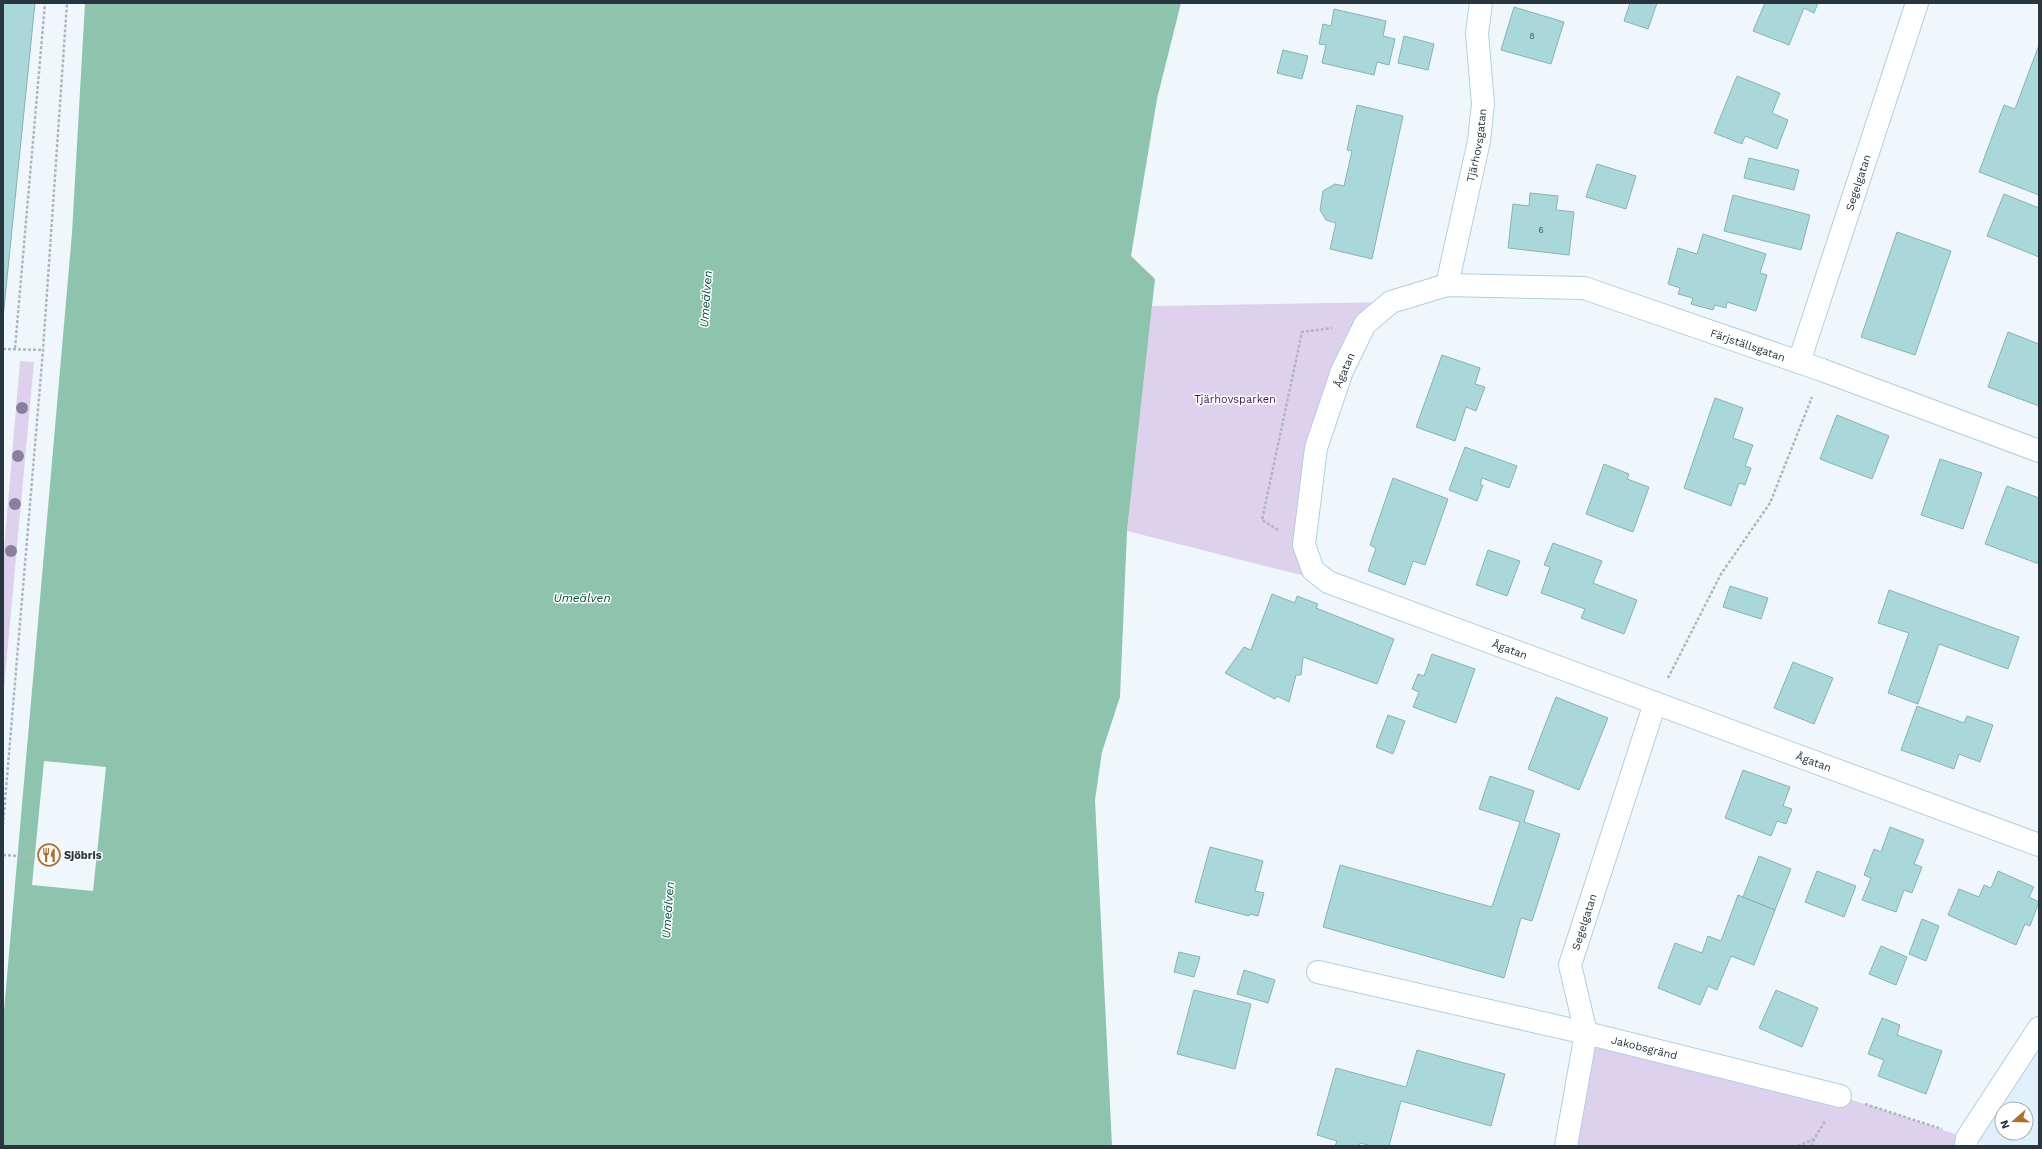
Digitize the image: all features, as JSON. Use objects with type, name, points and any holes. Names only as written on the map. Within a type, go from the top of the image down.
[{"type":"street","name":"Tjärhovsgatan","points":[[1447,285],[1479,140],[1483,104],[1477,33],[1481,3]]},
{"type":"street","name":"Segelgatan","points":[[1799,362],[1917,3]]},
{"type":"street","name":"Färjställsgatan","points":[[1447,285],[1584,288],[1822,370],[2039,451]]},
{"type":"street","name":"Ågatan","points":[[1447,285],[1391,302],[1365,324],[1342,371],[1316,448],[1304,546],[1313,570],[1328,582],[2039,845]]},
{"type":"street","name":"Segelgatan","points":[[1566,1146],[1586,1033],[1570,965],[1655,703]]},
{"type":"street","name":"Jakobsgränd","points":[[1318,972],[1586,1033],[1840,1096]]},
{"type":"street","points":[[1967,1142],[2039,1028]]},
{"type":"path","points":[[15,348],[45,3]]},
{"type":"path","points":[[3,825],[43,350],[67,3]]},
{"type":"path","points":[[3,349],[15,348],[43,350]]},
{"type":"path","points":[[1655,703],[1721,574],[1770,503],[1822,370]]},
{"type":"path","points":[[3,855],[35,857]]},
{"type":"path","points":[[1810,1146],[1840,1096],[1967,1142]]},
{"type":"path","points":[[1798,1146],[1814,1139]]},
{"type":"shaded area","points":[[2039,1028],[2039,1146],[1990,1146],[1967,1138]]},
{"type":"green space","name":"Tjärhovsparken","points":[[1391,302],[1342,371],[1304,545],[1328,582],[1127,531],[1152,306]]},
{"type":"green space","points":[[20,361],[34,362],[3,699],[3,561]]},
{"type":"green space","points":[[1586,1033],[1840,1096],[1967,1138],[1966,1146],[1566,1146]]},
{"type":"water","name":"Umeälven","points":[[85,3],[1181,3],[1157,99],[1131,256],[1155,279],[1127,531],[1120,697],[1102,752],[1095,800],[1112,1146],[3,1146],[3,1022],[72,233]]},
{"type":"pier","points":[[44,761],[106,767],[93,891],[32,885]]},
{"type":"building","points":[[3,3],[35,3],[3,318]]},
{"type":"building","points":[[1630,3],[1657,3],[1648,29],[1624,21]]},
{"type":"building","points":[[1765,3],[1818,3],[1814,13],[1804,8],[1789,45],[1753,31]]},
{"type":"building","points":[[1514,7],[1564,22],[1551,64],[1501,50]]},
{"type":"building","points":[[1334,9],[1386,21],[1383,36],[1395,39],[1389,65],[1377,62],[1374,75],[1322,63],[1326,45],[1319,44],[1323,24],[1331,26]]},
{"type":"building","points":[[1404,36],[1434,44],[1428,70],[1398,63]]},
{"type":"building","points":[[2039,45],[2039,195],[1979,172],[2004,105],[2015,109]]},
{"type":"building","points":[[1283,50],[1308,56],[1302,79],[1277,73]]},
{"type":"building","points":[[1737,76],[1780,93],[1772,113],[1788,120],[1777,149],[1745,136],[1742,144],[1714,133]]},
{"type":"building","points":[[1357,105],[1403,116],[1372,259],[1330,249],[1336,223],[1326,220],[1320,210],[1323,191],[1335,184],[1344,186],[1352,151],[1347,150]]},
{"type":"building","points":[[1749,158],[1799,170],[1794,190],[1744,178]]},
{"type":"building","points":[[1597,164],[1636,176],[1626,209],[1586,197]]},
{"type":"building","points":[[1530,193],[1558,196],[1556,210],[1574,212],[1569,255],[1508,248],[1513,204],[1529,206]]},
{"type":"building","points":[[2004,194],[2039,208],[2039,257],[1987,236]]},
{"type":"building","points":[[1733,195],[1810,215],[1801,250],[1724,231]]},
{"type":"building","points":[[1897,232],[1951,251],[1915,355],[1861,337]]},
{"type":"building","points":[[1703,234],[1766,254],[1760,273],[1767,275],[1756,311],[1727,302],[1726,308],[1715,305],[1713,310],[1691,304],[1693,298],[1678,294],[1680,288],[1668,284],[1678,248],[1697,254]]},
{"type":"building","points":[[2008,332],[2039,344],[2039,406],[1988,387]]},
{"type":"building","points":[[1442,355],[1480,368],[1475,384],[1485,387],[1476,411],[1466,407],[1455,441],[1416,427]]},
{"type":"building","points":[[1715,398],[1743,408],[1733,438],[1753,445],[1745,466],[1751,468],[1745,485],[1739,483],[1731,506],[1684,488]]},
{"type":"building","points":[[1837,415],[1889,436],[1872,479],[1820,459]]},
{"type":"building","points":[[1465,447],[1517,466],[1509,488],[1482,478],[1480,485],[1483,485],[1477,501],[1449,490]]},
{"type":"building","points":[[1940,459],[1982,473],[1963,529],[1921,515]]},
{"type":"building","points":[[1604,464],[1629,474],[1627,479],[1649,487],[1633,532],[1586,514]]},
{"type":"building","points":[[1393,478],[1448,499],[1425,565],[1413,561],[1405,585],[1368,571],[1376,548],[1370,545]]},
{"type":"building","points":[[2007,486],[2039,498],[2039,564],[1985,544]]},
{"type":"building","points":[[1553,543],[1602,561],[1593,583],[1637,600],[1624,634],[1581,618],[1585,609],[1541,593],[1550,567],[1544,565]]},
{"type":"building","points":[[1488,550],[1520,561],[1507,596],[1476,585]]},
{"type":"building","points":[[1730,586],[1768,598],[1761,619],[1723,607]]},
{"type":"building","points":[[1889,590],[2019,637],[2008,669],[1939,644],[1918,704],[1888,693],[1909,633],[1878,623]]},
{"type":"building","points":[[1272,594],[1295,603],[1297,596],[1318,604],[1316,608],[1394,639],[1377,684],[1303,657],[1301,675],[1296,675],[1289,702],[1277,696],[1275,699],[1225,673],[1244,647],[1251,650]]},
{"type":"building","points":[[1432,654],[1475,669],[1456,723],[1413,707],[1419,692],[1412,689],[1418,674],[1424,676]]},
{"type":"building","points":[[1793,662],[1833,678],[1814,724],[1774,708]]},
{"type":"building","points":[[1556,697],[1608,718],[1579,790],[1528,769]]},
{"type":"building","points":[[1917,706],[1964,723],[1967,716],[1993,725],[1980,762],[1959,754],[1954,769],[1901,750]]},
{"type":"building","points":[[1388,715],[1405,721],[1393,754],[1376,747]]},
{"type":"building","points":[[1743,770],[1790,787],[1783,806],[1792,809],[1786,824],[1777,821],[1771,836],[1725,818]]},
{"type":"building","points":[[1490,776],[1534,791],[1524,822],[1560,834],[1532,921],[1521,918],[1504,978],[1323,927],[1340,865],[1492,907],[1520,822],[1479,809]]},
{"type":"building","points":[[1890,827],[1924,840],[1914,864],[1922,867],[1912,893],[1904,890],[1896,912],[1862,900],[1871,878],[1864,875],[1874,849],[1881,852]]},
{"type":"building","points":[[1210,847],[1263,861],[1255,891],[1264,893],[1258,916],[1250,914],[1249,916],[1195,902]]},
{"type":"building","points":[[1759,856],[1791,869],[1775,910],[1743,897]]},
{"type":"building","points":[[1817,871],[1856,886],[1844,917],[1805,902]]},
{"type":"building","points":[[1998,871],[2034,887],[2029,897],[2039,902],[2030,926],[2025,924],[2016,945],[1948,915],[1959,889],[1979,897],[1984,885],[1991,888]]},
{"type":"building","points":[[1738,895],[1775,910],[1754,965],[1731,956],[1717,990],[1708,986],[1700,1005],[1658,988],[1675,943],[1702,953],[1708,936],[1721,941]]},
{"type":"building","points":[[1922,919],[1939,926],[1926,961],[1909,954]]},
{"type":"building","points":[[1881,946],[1907,957],[1896,985],[1869,974]]},
{"type":"building","points":[[1179,952],[1200,957],[1194,977],[1174,972]]},
{"type":"building","points":[[1244,970],[1275,980],[1268,1003],[1237,994]]},
{"type":"building","points":[[1194,990],[1251,1004],[1235,1069],[1177,1054]]},
{"type":"building","points":[[1776,990],[1818,1008],[1802,1047],[1759,1028]]},
{"type":"building","points":[[1882,1018],[1900,1025],[1897,1035],[1942,1051],[1926,1094],[1878,1076],[1884,1060],[1868,1054]]},
{"type":"building","points":[[1417,1050],[1505,1074],[1491,1126],[1401,1101],[1389,1146],[1372,1146],[1360,1143],[1359,1146],[1335,1146],[1337,1141],[1317,1135],[1336,1068],[1406,1087]]},
{"type":"place","name":"Sjöbris","points":[[49,855]]}]
